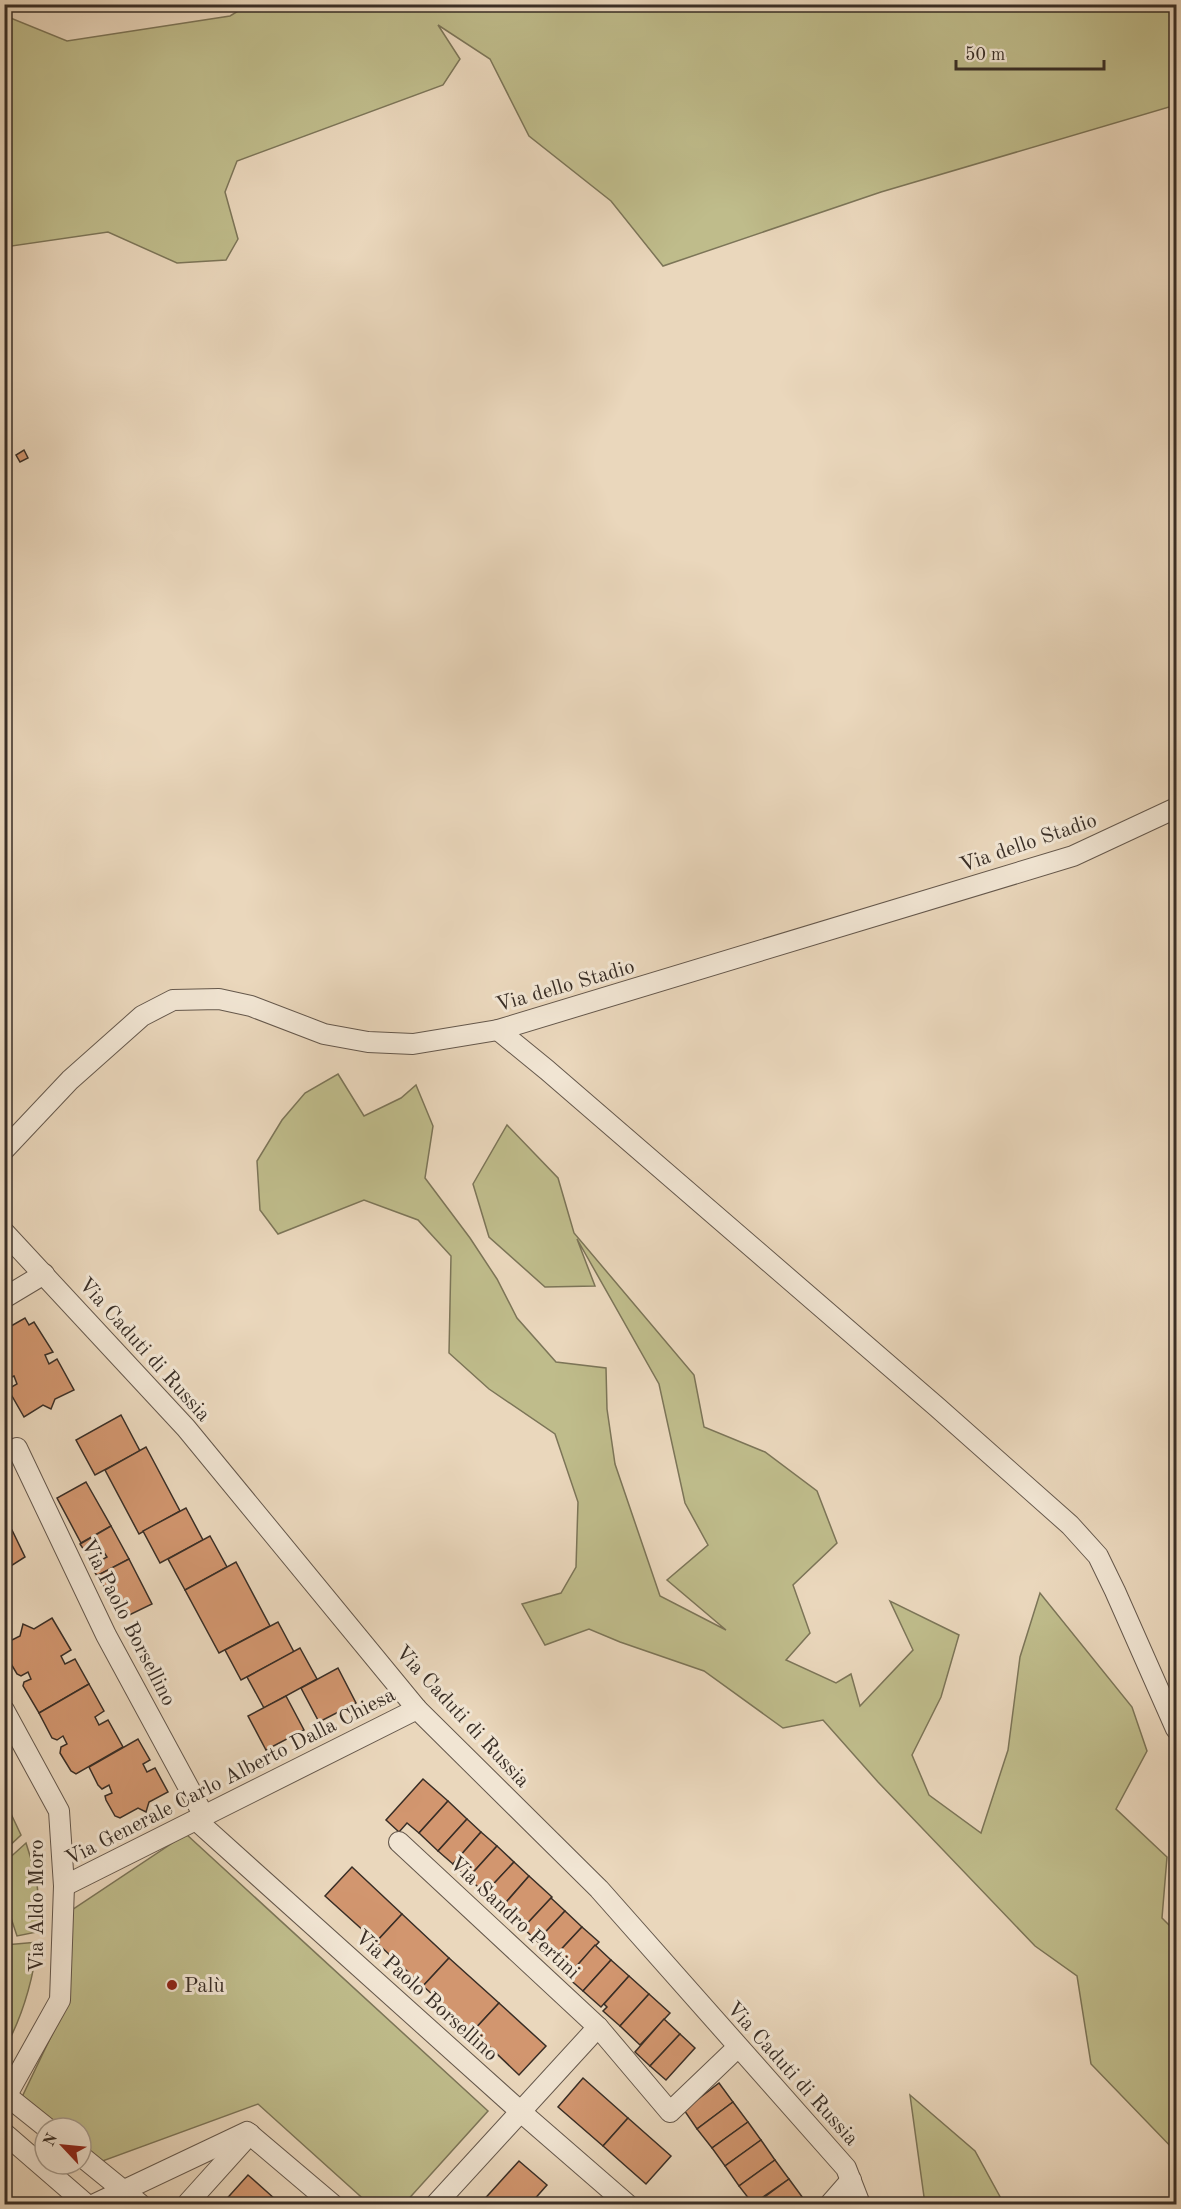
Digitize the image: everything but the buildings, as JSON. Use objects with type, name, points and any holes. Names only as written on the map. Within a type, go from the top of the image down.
[{"type":"street","name":"Via dello Stadio","points":[[4,1150],[70,1080],[142,1016],[172,1000],[219,999],[251,1006],[324,1034],[368,1042],[413,1044],[498,1030],[1073,856],[1176,808]]},
{"type":"street","points":[[498,1030],[937,1407],[1070,1525],[1098,1556],[1176,1729]]},
{"type":"street","name":"Via Caduti di Russia","points":[[4,1232],[186,1428],[417,1709],[599,1889],[846,2168],[860,2205]]},
{"type":"street","points":[[4,1298],[44,1274]]},
{"type":"street","name":"Via Paolo Borsellino","points":[[17,1448],[106,1635],[200,1818],[520,2112],[627,2205]]},
{"type":"street","name":"Via Generale Carlo Alberto Dalla Chiesa","points":[[64,1886],[417,1709]]},
{"type":"street","name":"Via Aldo Moro","points":[[4,1710],[59,1812],[64,1886],[60,2000],[6,2098]]},
{"type":"street","name":"Via Sandro Pertini","points":[[399,1842],[598,2027],[670,2112],[738,2047]]},
{"type":"street","points":[[436,2205],[598,2027]]},
{"type":"street","points":[[6,2098],[33,2118]]},
{"type":"street","points":[[95,2205],[247,2132],[332,2205]]},
{"type":"street","points":[[4,2133],[86,2205]]},
{"type":"street","points":[[187,2205],[250,2134]]},
{"type":"street","points":[[93,2166],[140,2205]]},
{"type":"street","points":[[830,2205],[850,2180]]},
{"type":"shaded area","points":[[5,5],[7,5],[8,17],[67,41],[230,16],[248,5],[1176,5],[1176,105],[881,192],[663,266],[611,201],[529,136],[490,59],[438,25],[460,59],[443,85],[237,161],[225,192],[238,239],[226,260],[177,263],[108,232],[5,247]]},
{"type":"shaded area","points":[[338,1074],[364,1116],[401,1098],[416,1085],[433,1126],[425,1178],[470,1238],[497,1279],[517,1318],[556,1362],[606,1368],[607,1409],[615,1464],[660,1596],[726,1630],[667,1580],[708,1545],[685,1503],[659,1384],[577,1239],[595,1286],[545,1287],[489,1237],[473,1184],[507,1125],[558,1178],[574,1233],[694,1375],[704,1427],[765,1452],[817,1491],[837,1543],[793,1585],[810,1633],[786,1660],[836,1683],[851,1674],[860,1706],[913,1650],[890,1601],[959,1635],[941,1697],[912,1755],[929,1795],[981,1833],[1008,1750],[1020,1657],[1040,1593],[1132,1707],[1147,1751],[1116,1809],[1167,1857],[1162,1918],[1176,1932],[1176,2152],[1091,2064],[1077,1976],[1035,1946],[878,1782],[823,1720],[783,1728],[704,1671],[589,1629],[545,1645],[522,1604],[561,1593],[576,1567],[578,1502],[555,1434],[489,1389],[449,1353],[451,1256],[418,1220],[364,1200],[278,1234],[260,1210],[257,1161],[282,1120],[305,1093]]},
{"type":"shaded area","points":[[4,1799],[21,1835],[5,1850],[4,1850]]},
{"type":"shaded area","points":[[186,1834],[488,2111],[404,2204],[369,2204],[258,2104],[100,2162],[93,2156],[93,2116],[45,2116],[22,2097],[70,1997],[66,1914]]},
{"type":"shaded area","points":[[26,1843],[36,1875],[42,1931],[17,1936],[5,1900],[5,1862]]},
{"type":"shaded area","points":[[38,1942],[27,1996],[5,2048],[5,1945]]},
{"type":"shaded area","points":[[910,2095],[975,2151],[1004,2204],[925,2204]]},
{"type":"place","name":"Palù","points":[[172,1985]]}]
